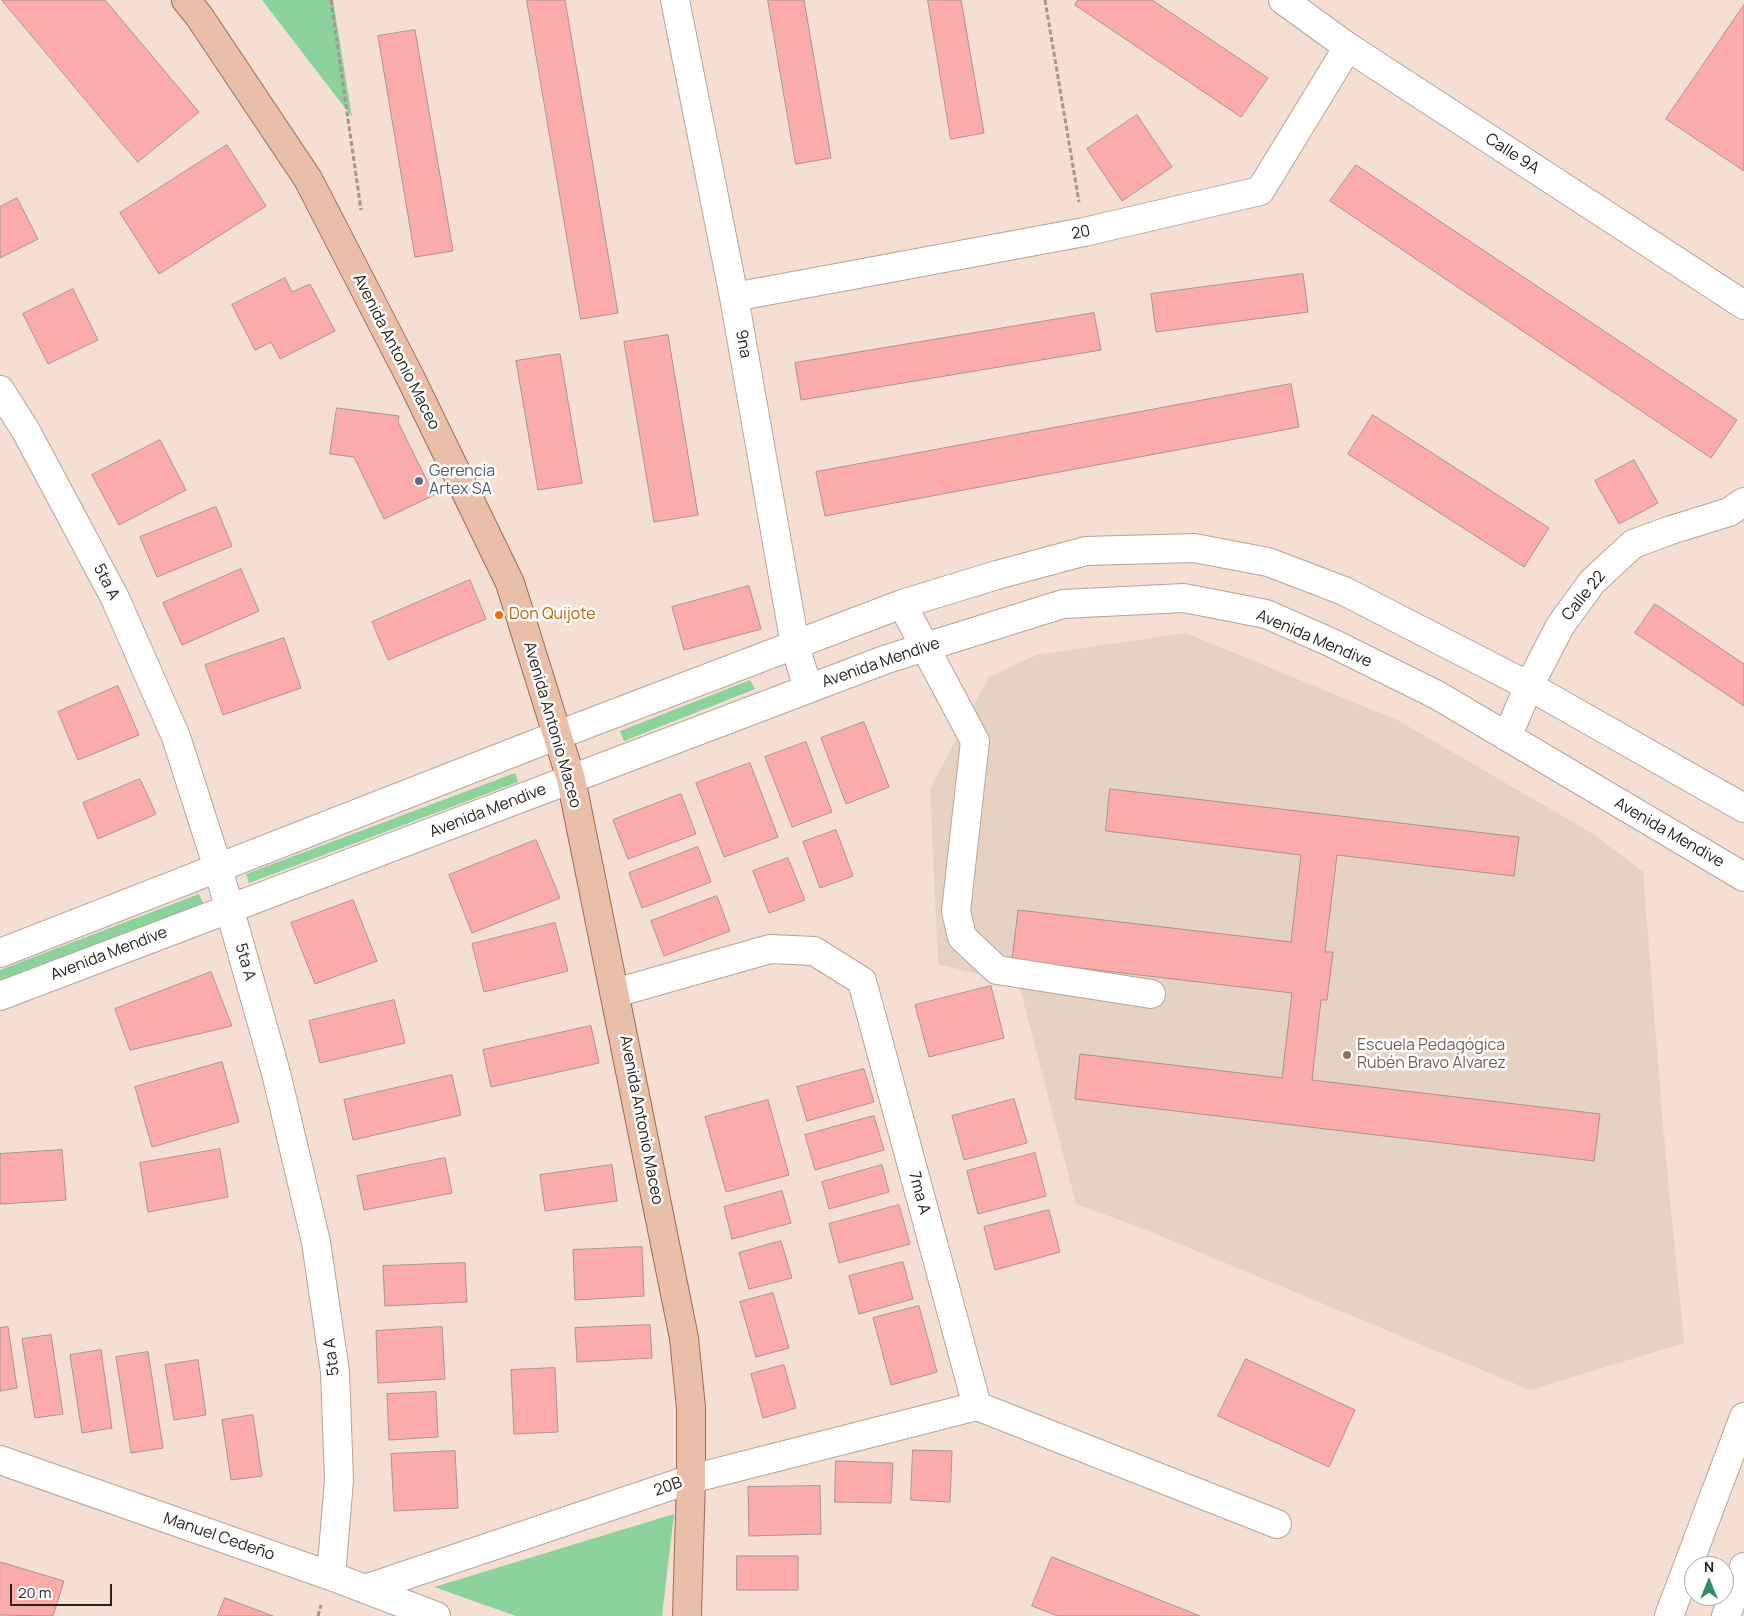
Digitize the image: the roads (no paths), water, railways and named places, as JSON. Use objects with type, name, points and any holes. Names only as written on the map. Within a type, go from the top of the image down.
[{"type":"main road","name":"Avenida Antonio Maceo","points":[[186,0],[199,16],[308,179],[411,379],[510,583],[572,779],[684,1338],[691,1408],[687,1616]]},
{"type":"street","name":"9na","points":[[675,0],[734,297],[795,645],[808,689]]},
{"type":"street","name":"Calle 9A","points":[[1282,0],[1348,47],[1744,305]]},
{"type":"street","name":"20","points":[[734,297],[1084,232],[1260,191],[1348,47]]},
{"type":"street","name":"5ta A","points":[[0,390],[26,431],[115,598],[176,737],[218,868],[276,1073],[316,1242],[334,1372],[339,1480],[331,1576]]},
{"type":"street","name":"Calle 22","points":[[1506,737],[1529,686],[1560,626],[1592,582],[1633,544],[1670,530],[1729,512],[1744,502]]},
{"type":"street","points":[[0,953],[902,604],[998,574],[1086,551],[1194,548],[1268,562],[1344,591],[1529,686],[1744,808]]},
{"type":"street","name":"Avenida Mendive","points":[[0,996],[924,646],[1063,604],[1184,598],[1266,614],[1330,642],[1437,695],[1744,877]]},
{"type":"street","points":[[902,604],[974,741],[956,911],[962,937],[998,970],[1151,994]]},
{"type":"street","name":"7ma A","points":[[615,993],[770,950],[814,951],[862,981],[977,1406]]},
{"type":"street","points":[[977,1406],[1277,1524]]},
{"type":"street","name":"20B","points":[[365,1589],[691,1479],[977,1406]]},
{"type":"street","points":[[1669,1616],[1744,1417]]},
{"type":"street","name":"Manuel Cedeño","points":[[0,1460],[331,1576],[436,1616]]},
{"type":"street","points":[[1726,1616],[1744,1567]]},
{"type":"place","name":"Gerencia Artex SA","points":[[419,481]]},
{"type":"place","name":"Don Quijote","points":[[499,615]]},
{"type":"place","name":"Escuela Pedagógica Rubén Bravo Álvarez","points":[[1347,1055]]}]
